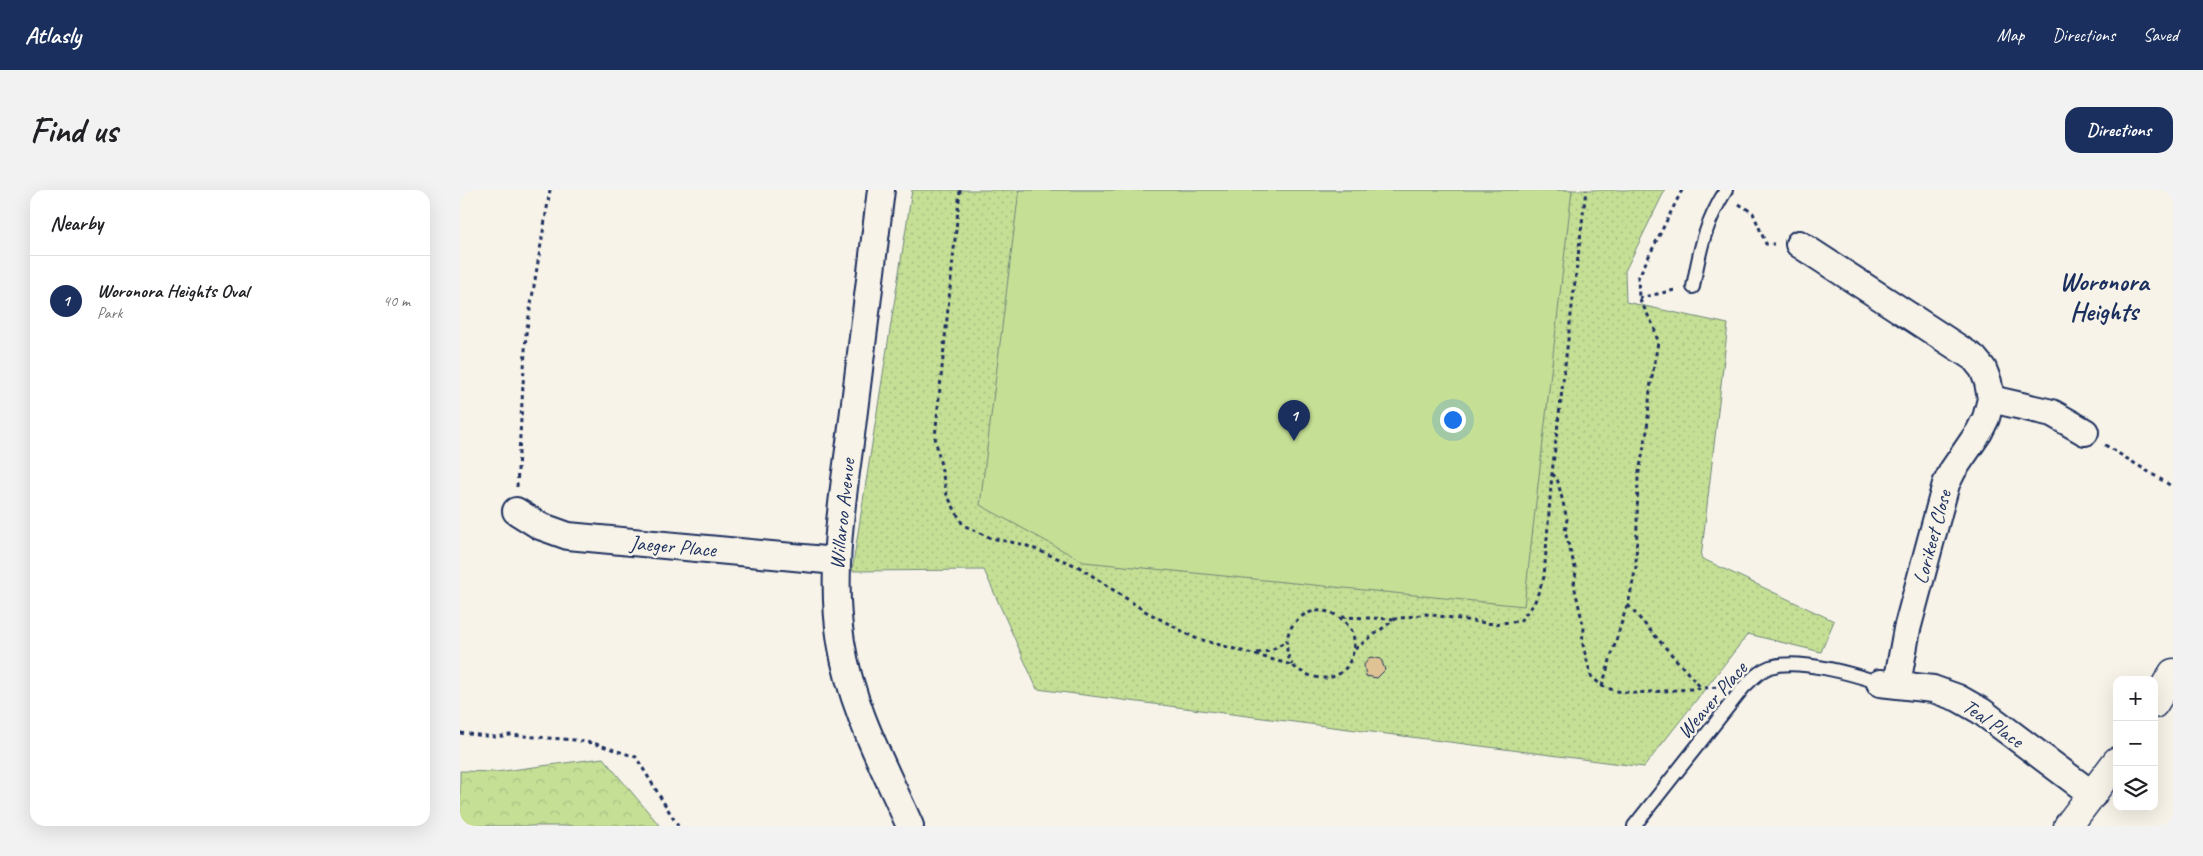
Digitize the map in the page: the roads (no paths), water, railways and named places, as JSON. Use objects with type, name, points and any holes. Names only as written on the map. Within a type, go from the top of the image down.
[{"type":"street","name":"Willaroo Avenue","points":[[881,190],[836,561],[835,591],[841,642],[848,677],[861,714],[910,826]]},
{"type":"street","points":[[1799,244],[1974,358],[1983,370],[1988,382],[1991,399],[2052,413],[2085,432]]},
{"type":"street","name":"Lorikeet Close","points":[[1889,684],[1907,629],[1946,484],[1953,470],[1979,432],[1986,418],[1991,399]]},
{"type":"street","name":"Jaeger Place","points":[[516,511],[540,526],[568,536],[836,561]]},
{"type":"street","points":[[2158,698],[2173,674]]},
{"type":"street","name":"Teal Place","points":[[1889,684],[1933,689],[1958,698],[1981,711],[2093,795]]},
{"type":"street","points":[[2068,826],[2113,766]]},
{"type":"lane","points":[[1693,286],[1701,246],[1710,216],[1725,192]]},
{"type":"lane","name":"Weaver Place","points":[[1634,826],[1743,688],[1759,672],[1771,667],[1788,665],[1838,669],[1889,684]]},
{"type":"place","name":"Woronora Heights Oval","points":[[1294,441]]},
{"type":"district","name":"Woronora Heights","points":[[2104,296]]}]
